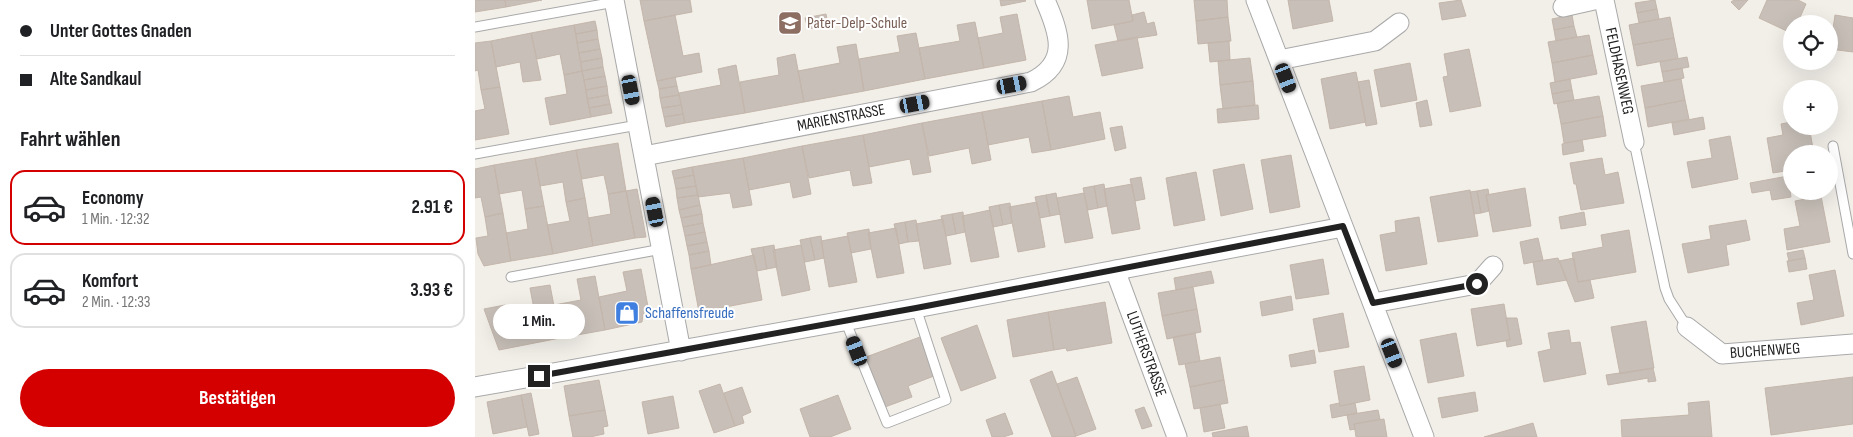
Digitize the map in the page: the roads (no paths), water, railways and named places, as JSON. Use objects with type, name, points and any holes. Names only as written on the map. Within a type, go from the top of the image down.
[{"type":"street","name":"MARIENSTRASSE","points":[[644,156],[1031,82],[1049,71],[1055,62],[1059,49],[1059,37],[1045,0]]},
{"type":"street","points":[[1256,0],[1424,437]]},
{"type":"street","points":[[1563,7],[1594,0]]},
{"type":"street","name":"FELDHASENWEG","points":[[1604,0],[1634,142]]},
{"type":"street","points":[[615,1],[681,351]]},
{"type":"street","points":[[1279,60],[1375,41],[1399,23]]},
{"type":"street","points":[[475,387],[916,308],[1343,226]]},
{"type":"street","points":[[1373,303],[1477,284],[1493,266]]},
{"type":"street","name":"LUTHERSTRASSE","points":[[1115,270],[1177,437]]},
{"type":"street","name":"BUCHENWEG","points":[[1687,328],[1722,354],[1853,344]]},
{"type":"lane","points":[[475,27],[615,1]]},
{"type":"lane","points":[[475,154],[638,124]]},
{"type":"lane","points":[[1634,142],[1665,288],[1669,299],[1687,328]]},
{"type":"lane","points":[[1838,173],[1853,254]]},
{"type":"lane","points":[[511,277],[662,248]]},
{"type":"lane","points":[[845,320],[887,423],[946,400],[916,308]]},
{"type":"place","name":"Pater-Delp-Schule","points":[[790,23]]},
{"type":"place","name":"Schaffensfreude","points":[[627,313]]}]
